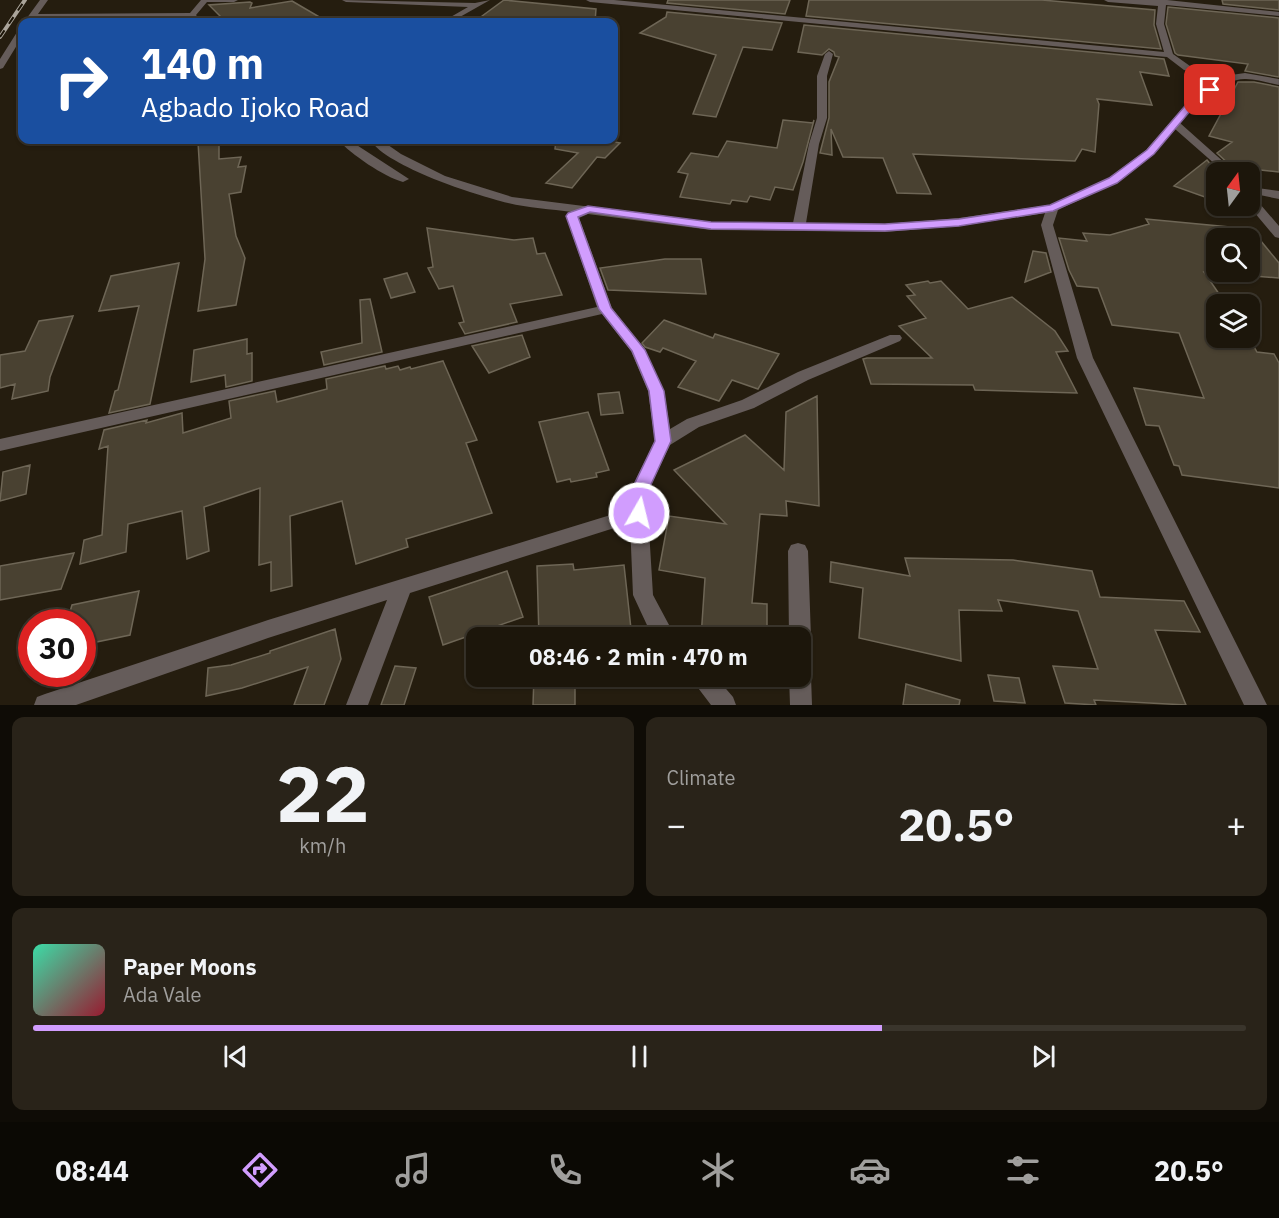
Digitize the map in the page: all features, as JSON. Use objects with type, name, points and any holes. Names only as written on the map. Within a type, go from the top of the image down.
[{"type":"street","points":[[31,18],[44,0]]},
{"type":"street","points":[[196,18],[205,0],[234,0]]},
{"type":"street","points":[[346,0],[475,5]]},
{"type":"street","points":[[453,18],[486,0]]},
{"type":"street","points":[[590,0],[1169,55],[1187,68],[1231,78],[1245,76],[1279,82]]},
{"type":"street","points":[[1108,0],[1162,2],[1279,14]]},
{"type":"street","points":[[1162,2],[1160,24],[1169,55]]},
{"type":"street","points":[[0,66],[18,37]]},
{"type":"street","points":[[799,226],[814,144],[822,118],[822,76],[829,54]]},
{"type":"street","points":[[380,144],[397,156],[441,178],[510,200],[711,226],[906,226],[959,222],[1053,208],[1113,180],[1150,152],[1193,102],[1231,78]]},
{"type":"street","points":[[1175,124],[1219,162]]},
{"type":"street","points":[[349,144],[403,179]]},
{"type":"street","points":[[1260,192],[1279,195]]},
{"type":"street","points":[[1053,208],[1047,225],[1085,358],[1256,705]]},
{"type":"street","points":[[588,209],[572,216],[605,309],[638,350],[656,391],[663,441]]},
{"type":"street","points":[[1260,211],[1279,234]]},
{"type":"street","points":[[0,445],[605,309]]},
{"type":"street","points":[[658,627],[643,595],[639,513],[640,489],[663,441],[693,423],[748,404],[803,376],[895,338]]},
{"type":"street","points":[[45,705],[268,629],[639,513]]},
{"type":"street","points":[[798,551],[800,627]]},
{"type":"street","points":[[357,705],[402,588]]},
{"type":"street","points":[[709,687],[725,705]]},
{"type":"street","points":[[800,687],[801,705]]},
{"type":"building","points":[[504,0],[596,9],[595,18],[479,18]]},
{"type":"building","points":[[668,0],[790,0],[785,14],[667,3]]},
{"type":"building","points":[[809,0],[1042,0],[1155,10],[1154,25],[1161,49],[806,16]]},
{"type":"building","points":[[1222,0],[1279,0],[1279,10],[1223,4]]},
{"type":"building","points":[[292,1],[321,18],[222,18],[209,5],[250,2],[252,3],[250,8]]},
{"type":"building","points":[[1168,7],[1279,18],[1279,77],[1245,71],[1248,64],[1178,55],[1175,53],[1166,24]]},
{"type":"building","points":[[667,12],[782,23],[772,50],[743,47],[716,117],[693,114],[716,55],[640,33],[666,17]]},
{"type":"building","points":[[804,25],[1164,59],[1169,76],[1140,72],[1152,105],[1097,99],[1099,104],[1095,152],[1082,149],[1075,161],[913,154],[931,194],[897,193],[883,158],[843,157],[831,129],[832,155],[820,153],[829,118],[829,82],[839,57],[829,49],[822,55],[798,52]]},
{"type":"building","points":[[1238,82],[1254,82],[1279,87],[1279,172],[1260,170],[1260,162],[1227,162],[1217,153],[1232,142],[1209,136]]},
{"type":"building","points":[[783,120],[813,123],[814,120],[793,190],[775,187],[770,200],[750,196],[747,202],[732,200],[730,204],[680,197],[688,174],[678,172],[691,153],[718,157],[727,141],[777,148]]},
{"type":"building","points":[[620,143],[605,158],[597,157],[572,188],[546,183],[578,153],[555,149],[556,144]]},
{"type":"building","points":[[198,144],[219,144],[219,159],[241,157],[238,167],[246,166],[241,192],[229,194],[236,236],[245,258],[236,305],[198,311],[205,259]]},
{"type":"building","points":[[1207,160],[1209,162],[1206,162],[1206,197],[1174,186]]},
{"type":"building","points":[[1146,219],[1240,228],[1206,228],[1206,272],[1204,272],[1206,282],[1211,282],[1219,294],[1206,294],[1206,348],[1255,348],[1257,352],[1274,354],[1279,363],[1279,488],[1182,475],[1179,466],[1174,465],[1159,426],[1146,425],[1134,388],[1204,398],[1179,333],[1112,325],[1098,288],[1077,286],[1069,270],[1059,238],[1087,241],[1083,233],[1110,235],[1149,224]]},
{"type":"building","points":[[427,228],[514,240],[533,238],[537,254],[545,253],[562,295],[510,304],[517,322],[465,334],[459,323],[464,322],[453,286],[439,289],[428,268],[433,267]]},
{"type":"building","points":[[1260,240],[1279,263],[1279,278],[1260,276]]},
{"type":"building","points":[[1033,251],[1046,253],[1051,272],[1025,282]]},
{"type":"building","points":[[665,259],[701,259],[706,294],[608,290],[600,268]]},
{"type":"building","points":[[179,263],[150,404],[109,413],[115,391],[118,390],[139,306],[99,311],[111,276]]},
{"type":"building","points":[[407,273],[415,292],[391,298],[384,279]]},
{"type":"building","points":[[928,281],[930,283],[941,281],[968,309],[1012,297],[1055,331],[1068,351],[1056,352],[1077,393],[975,390],[973,385],[871,384],[863,359],[932,358],[899,326],[926,318],[907,296],[915,295],[906,285]]},
{"type":"building","points":[[370,299],[382,352],[324,365],[321,352],[362,343],[360,300]]},
{"type":"building","points":[[73,316],[50,377],[48,391],[12,399],[15,384],[0,388],[0,355],[25,351],[39,321]]},
{"type":"building","points":[[664,320],[713,338],[715,334],[779,354],[758,389],[732,380],[719,401],[678,387],[696,361],[663,348],[660,352],[645,347],[642,343]]},
{"type":"building","points":[[522,335],[530,357],[489,373],[472,346]]},
{"type":"building","points":[[247,339],[247,354],[252,353],[252,381],[226,387],[225,375],[191,382],[194,350]]},
{"type":"building","points":[[443,361],[477,440],[466,443],[492,513],[406,539],[408,547],[356,564],[342,501],[290,516],[292,586],[271,591],[271,562],[259,565],[260,488],[204,507],[209,551],[187,559],[182,511],[128,524],[126,552],[80,564],[84,540],[102,535],[108,446],[99,449],[104,430],[147,420],[146,423],[182,413],[183,433],[231,418],[229,401],[275,391],[277,402],[327,389],[326,379],[385,366],[386,369],[398,366],[400,370]]},
{"type":"building","points":[[619,392],[623,413],[601,415],[598,394]]},
{"type":"building","points":[[817,396],[819,506],[786,501],[787,516],[760,514],[752,603],[767,604],[767,627],[702,627],[705,578],[659,570],[669,516],[726,524],[674,470],[745,435],[784,470],[786,412]]},
{"type":"building","points":[[588,412],[609,470],[596,473],[597,477],[557,482],[539,422]]},
{"type":"building","points":[[30,465],[26,494],[0,501],[3,472]]},
{"type":"building","points":[[74,553],[61,589],[0,600],[0,566]]},
{"type":"building","points":[[905,558],[1013,560],[1092,571],[1100,597],[1184,601],[1200,632],[1155,630],[1186,705],[1094,700],[1096,705],[1065,703],[1053,666],[1098,669],[1078,611],[998,600],[1002,611],[959,610],[961,661],[859,638],[863,588],[830,582],[831,562],[910,576]]},
{"type":"building","points":[[573,564],[574,570],[624,565],[631,627],[539,627],[537,566]]},
{"type":"building","points":[[507,571],[523,617],[494,627],[466,627],[466,637],[443,645],[429,597]]},
{"type":"building","points":[[139,591],[130,635],[96,642],[96,609],[71,609],[72,605]]},
{"type":"building","points":[[335,629],[341,659],[324,705],[294,705],[308,667],[242,688],[206,696],[208,668],[231,665]]},
{"type":"building","points":[[395,666],[416,668],[404,705],[381,705]]},
{"type":"building","points":[[988,675],[1019,678],[1025,703],[994,701]]},
{"type":"building","points":[[906,684],[960,700],[959,705],[903,705]]},
{"type":"building","points":[[534,687],[575,687],[575,705],[533,705]]},
{"type":"railway","points":[[0,37],[25,0]]},
{"type":"route","points":[[639,513],[640,489],[663,441],[656,391],[638,350],[605,309],[572,216],[588,209],[632,217],[711,226],[885,228],[959,222],[1053,208],[1113,180],[1150,152],[1193,102],[1210,90]]}]
